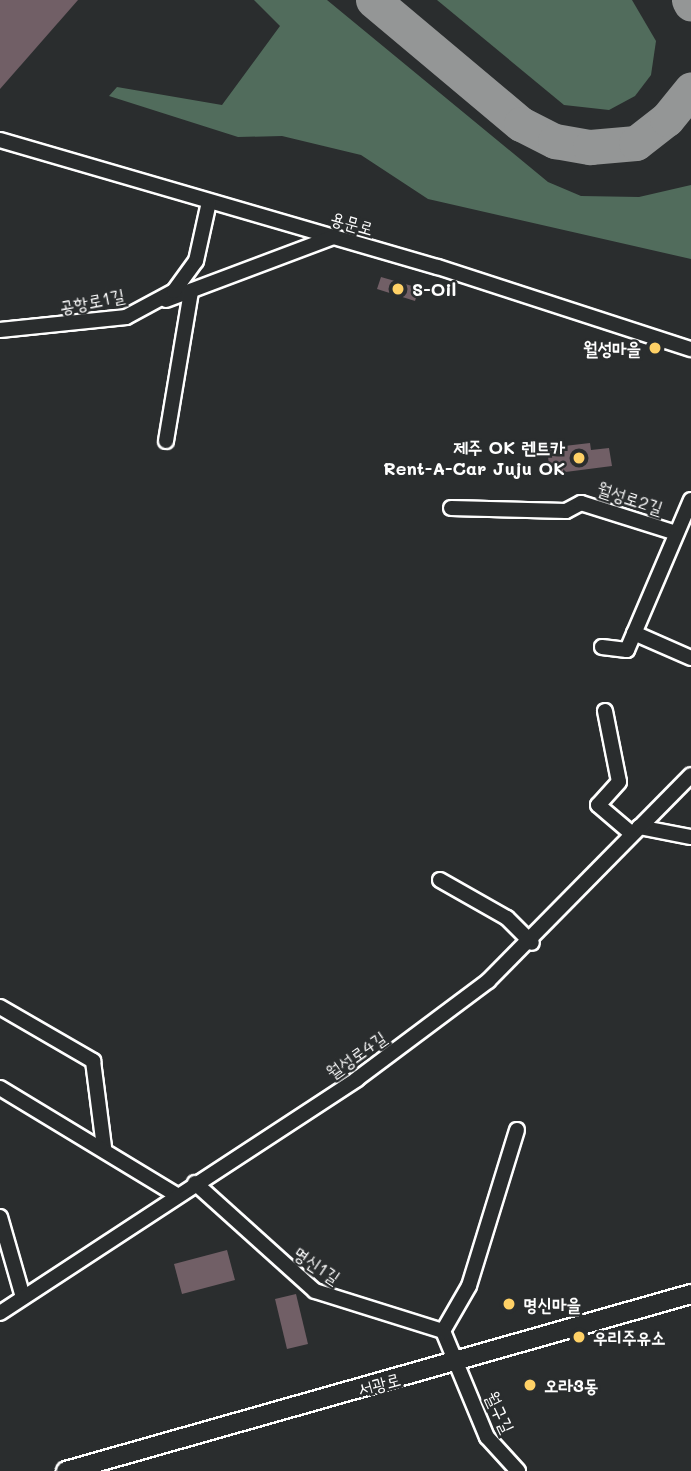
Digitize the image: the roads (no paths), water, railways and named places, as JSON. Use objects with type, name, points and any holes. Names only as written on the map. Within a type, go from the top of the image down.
[{"type":"main road","name":"서광로","points":[[66,1471],[457,1363],[691,1294]]},
{"type":"street","name":"용문로","points":[[0,140],[334,237],[691,349]]},
{"type":"street","name":"공항로1길","points":[[0,330],[46,329],[139,310],[174,291],[196,261],[209,202]]},
{"type":"street","points":[[139,310],[334,237]]},
{"type":"street","points":[[166,442],[191,291]]},
{"type":"street","name":"월성로2길","points":[[634,633],[673,532],[691,500]]},
{"type":"street","name":"월성로2길","points":[[451,508],[566,511],[581,503],[673,532]]},
{"type":"street","points":[[602,647],[627,650],[634,633],[691,658]]},
{"type":"street","points":[[605,711],[619,782],[598,805],[635,830],[691,837]]},
{"type":"street","name":"월성로4길","points":[[0,1313],[175,1194],[357,1080],[532,943],[635,830],[691,775]]},
{"type":"street","points":[[440,880],[506,918],[532,943]]},
{"type":"street","points":[[0,1007],[93,1061],[104,1147]]},
{"type":"street","points":[[0,1088],[104,1147],[175,1194]]},
{"type":"street","points":[[443,1331],[469,1286],[517,1130]]},
{"type":"street","name":"명신1길","points":[[195,1183],[315,1291],[443,1331]]},
{"type":"street","points":[[0,1217],[23,1297]]},
{"type":"street","name":"월구길","points":[[443,1331],[487,1437],[518,1471]]},
{"type":"place","name":"S-Oil","points":[[398,289]]},
{"type":"place","name":"월성마을","points":[[655,348]]},
{"type":"place","name":"제주 OK 렌트카 Rent-A-Car Juju OK","points":[[579,458]]},
{"type":"place","name":"명신마을","points":[[509,1304]]},
{"type":"place","name":"우리주유소","points":[[579,1337]]},
{"type":"place","name":"오라3동","points":[[530,1385]]}]
